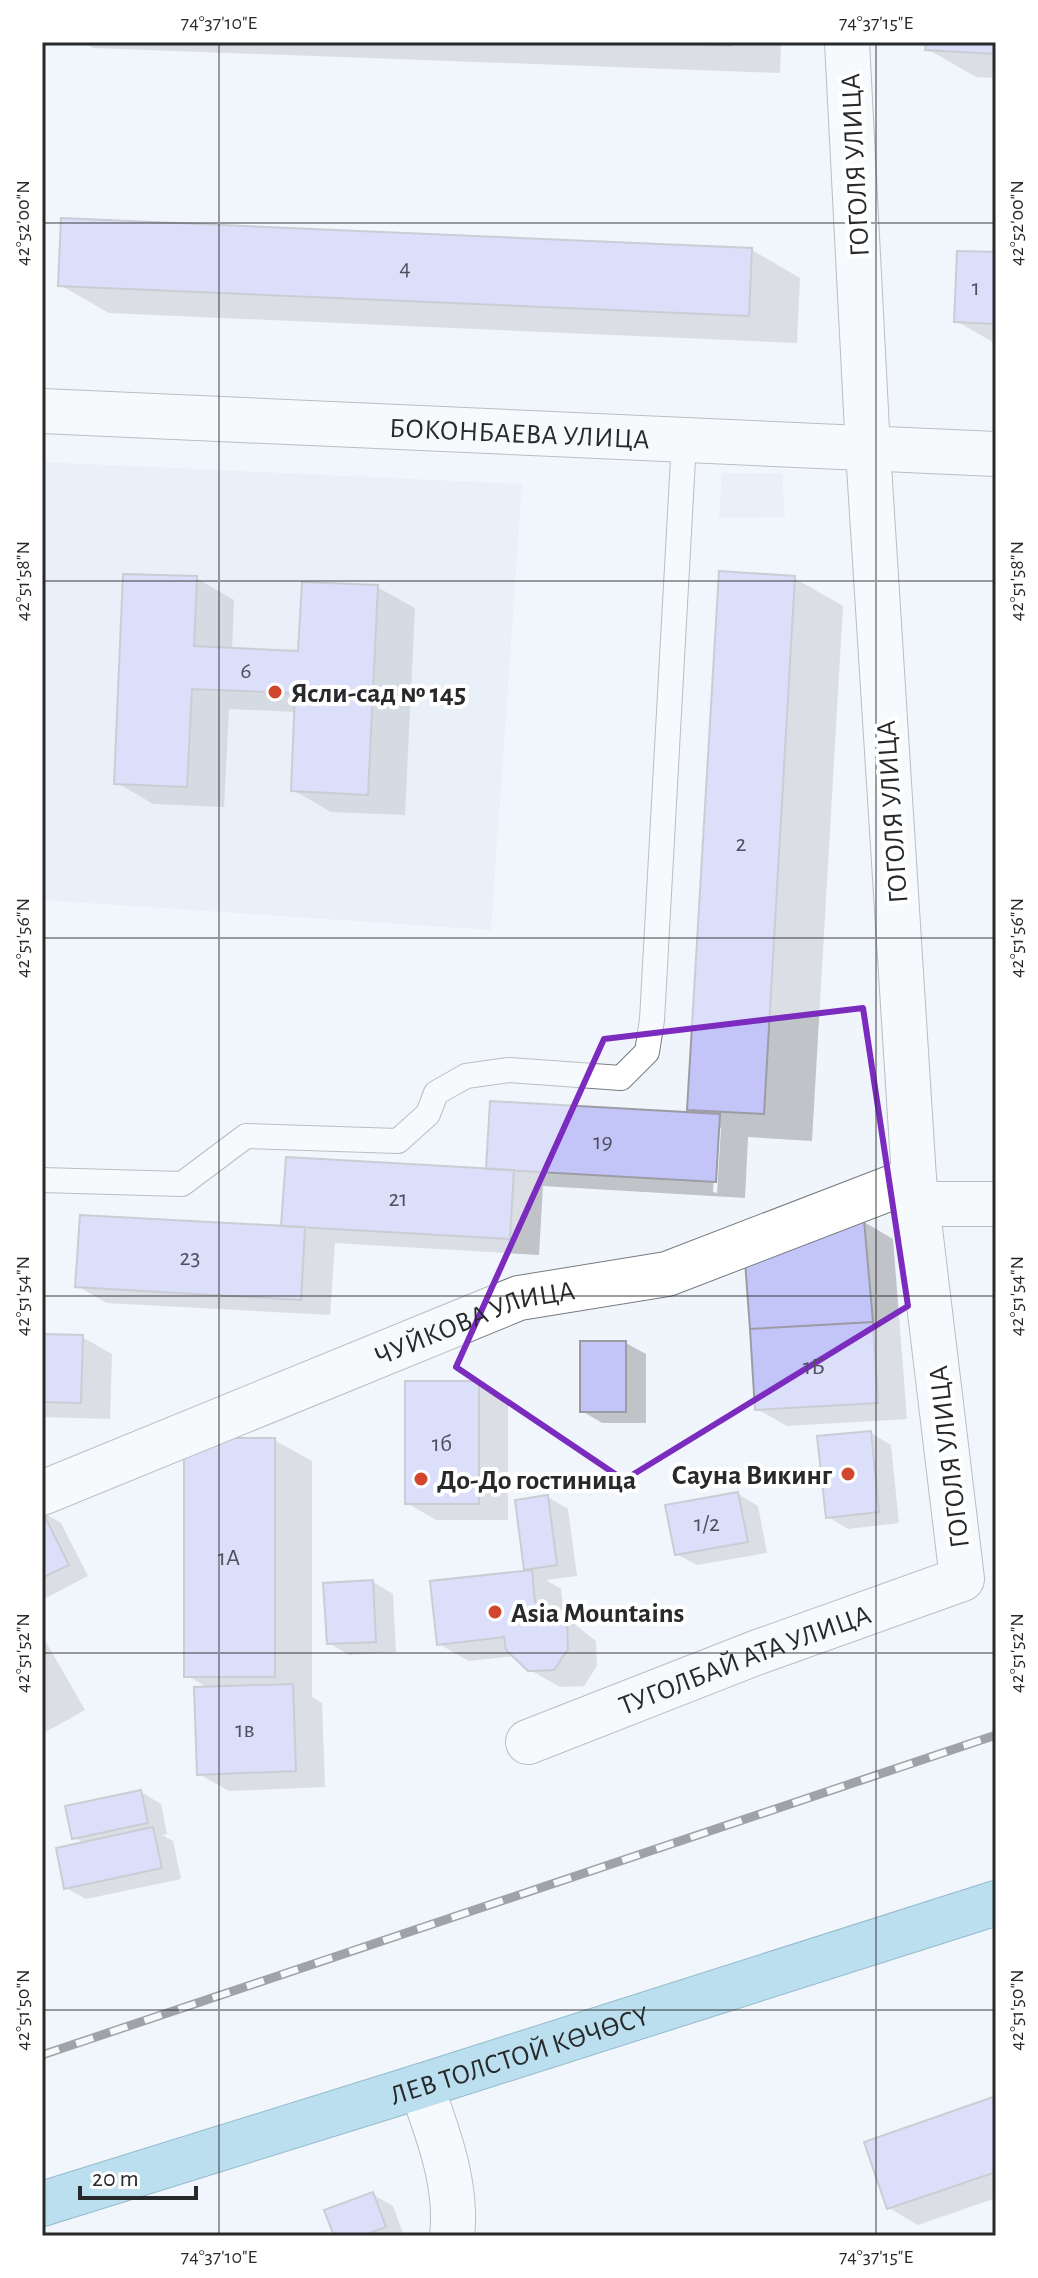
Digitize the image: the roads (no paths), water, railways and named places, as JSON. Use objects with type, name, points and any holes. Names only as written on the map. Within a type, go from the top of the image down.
[{"type":"main road","name":"ЛЕВ ТОЛСТОЙ КӨЧӨСҮ","points":[[42,2204],[996,1903]]},
{"type":"street","name":"ГОГОЛЯ УЛИЦА","points":[[847,42],[868,450],[916,1191],[962,1579]]},
{"type":"street","name":"БОКОНБАЕВА УЛИЦА","points":[[42,411],[996,454]]},
{"type":"street","points":[[916,1191],[996,1204]]},
{"type":"street","name":"ЧУЙКОВА УЛИЦА","points":[[42,1493],[519,1298],[667,1274],[916,1191]]},
{"type":"street","name":"ТУГОЛБАЙ АТА УЛИЦА","points":[[528,1742],[758,1652],[962,1579]]},
{"type":"street","points":[[421,2086],[438,2135],[455,2213],[452,2236]]},
{"type":"lane","points":[[42,1180],[182,1184],[246,1136],[398,1141],[428,1114],[436,1093],[466,1076],[509,1070],[621,1078],[647,1052],[652,1020],[684,441]]},
{"type":"railway","points":[[42,2055],[996,1735]]},
{"type":"place","name":"Ясли-сад № 145","points":[[275,692]]},
{"type":"place","name":"Сауна Викинг","points":[[848,1474]]},
{"type":"place","name":"До-До гостиница","points":[[421,1479]]},
{"type":"place","name":"Asia Mountains","points":[[495,1612]]}]
